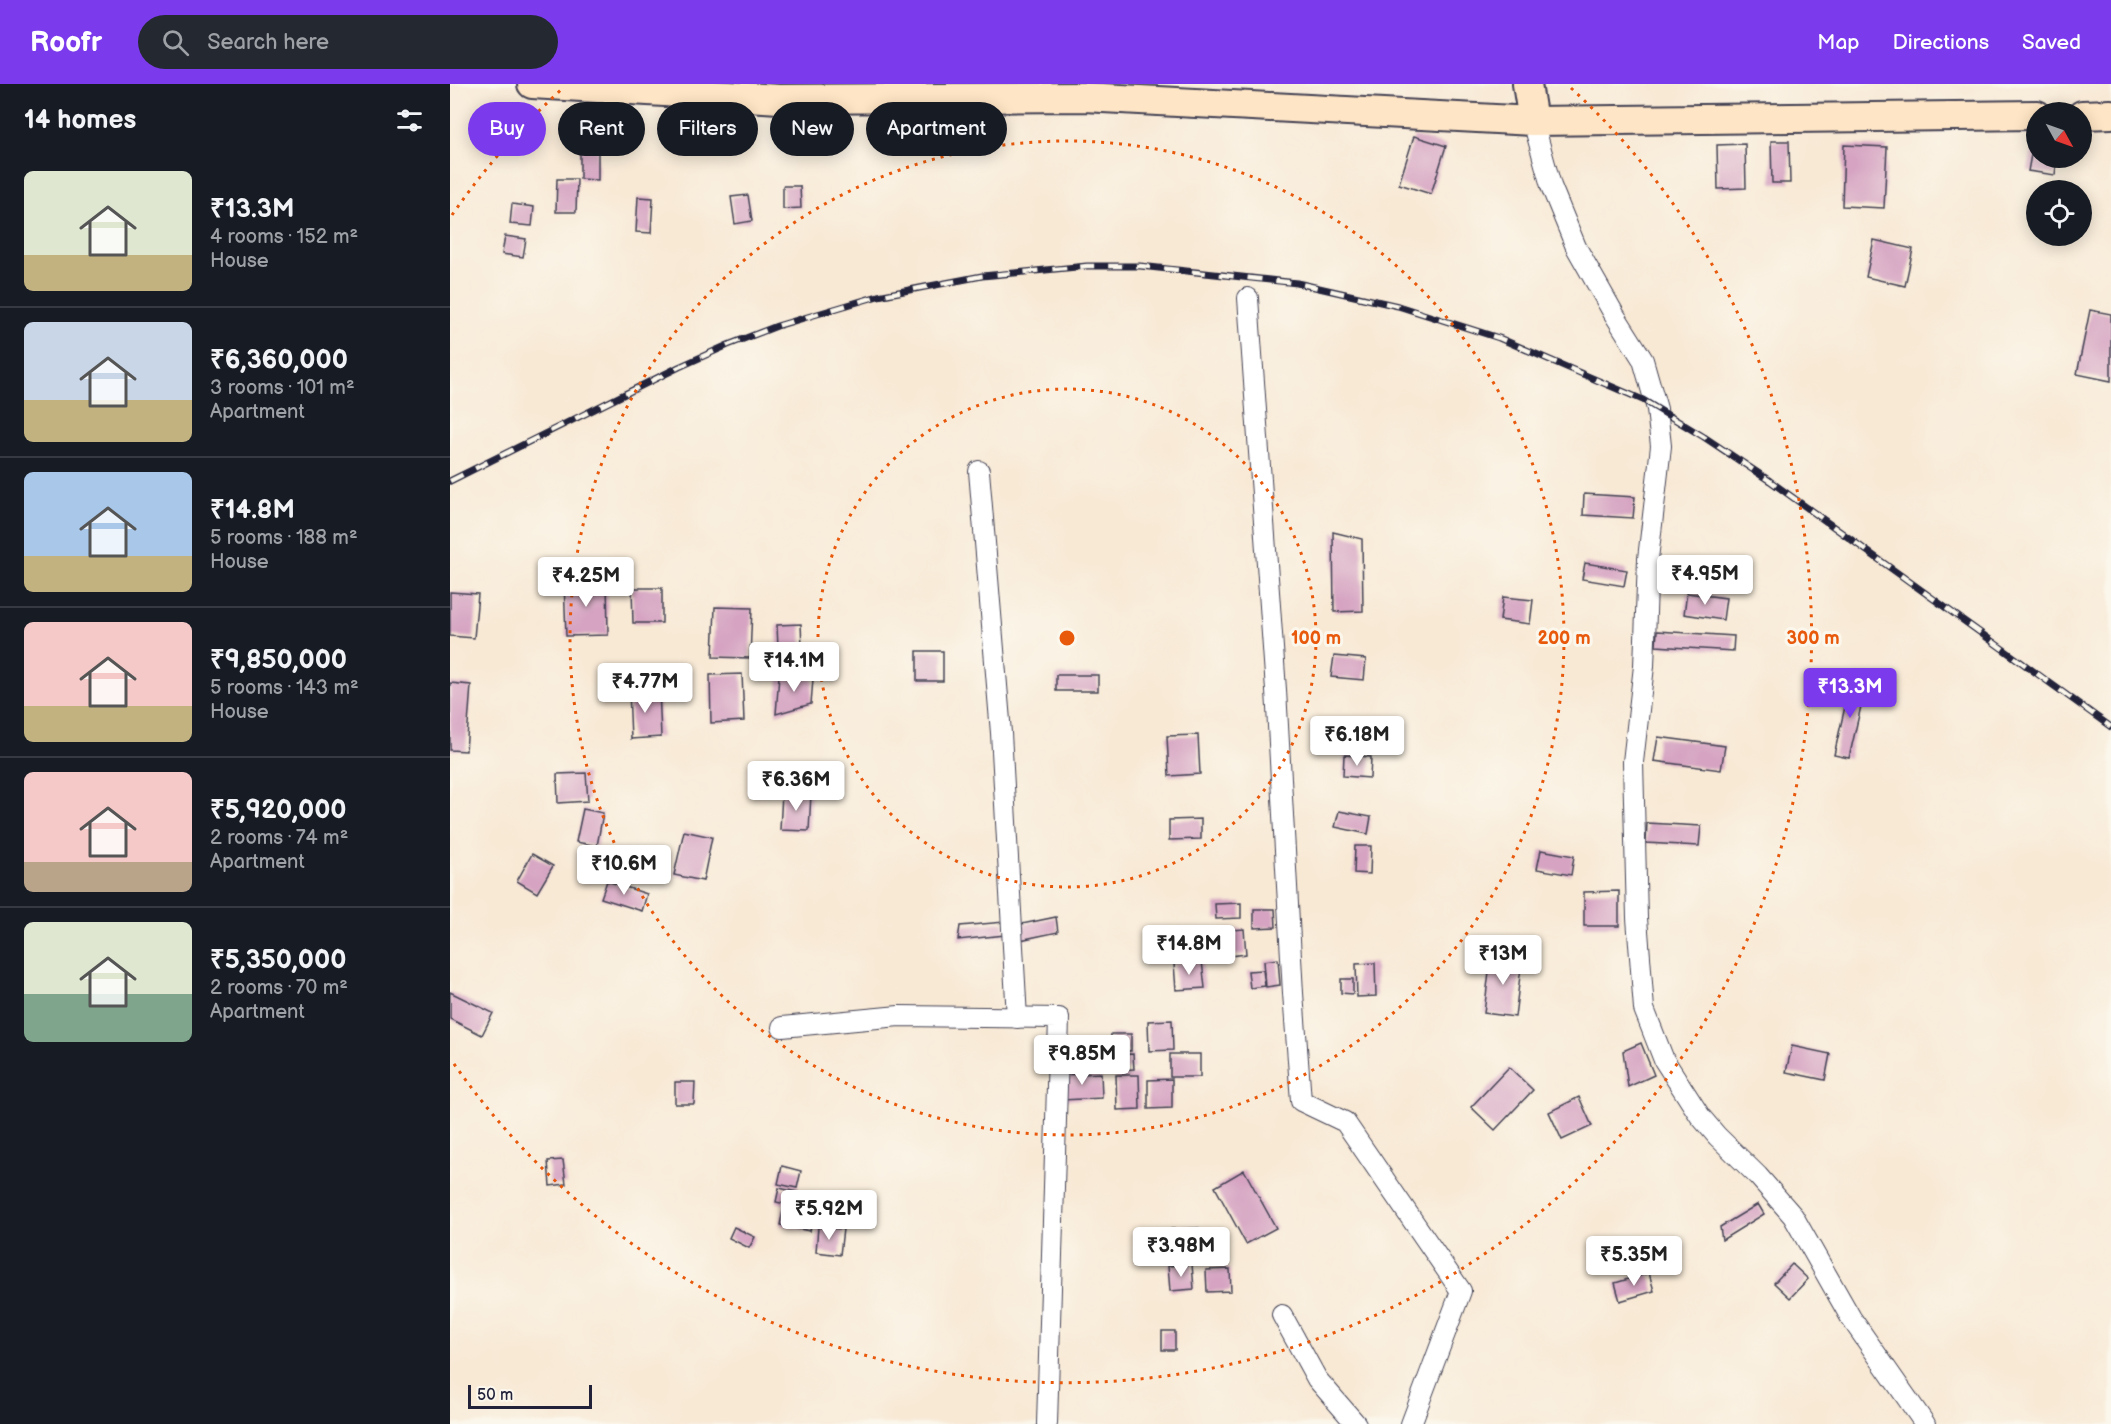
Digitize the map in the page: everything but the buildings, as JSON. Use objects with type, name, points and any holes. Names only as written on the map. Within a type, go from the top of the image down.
[{"type":"main road","points":[[532,84],[779,99],[1084,97],[1533,121],[2026,115]]},
{"type":"main road","points":[[1527,84],[1533,121]]},
{"type":"main road","points":[[2092,115],[2111,114]]},
{"type":"street","points":[[1533,121],[1551,186],[1576,247],[1643,360],[1657,409],[1661,446],[1648,559],[1644,666],[1633,762],[1637,918],[1644,1009],[1647,1019],[1664,1060],[1700,1116],[1793,1216],[1851,1318],[1925,1424]]},
{"type":"street","points":[[1248,298],[1276,690],[1301,1101],[1345,1122],[1461,1291],[1411,1424]]},
{"type":"street","points":[[980,471],[1001,733],[1017,1018]]},
{"type":"street","points":[[782,1028],[899,1016],[1059,1018],[1047,1424]]},
{"type":"street","points":[[1282,1315],[1317,1379],[1356,1424]]},
{"type":"railway","points":[[450,481],[728,345],[777,326],[878,296],[982,276],[1087,266],[1140,266],[1297,283],[1398,306],[1499,338],[1643,400],[1770,481],[2111,727]]}]
